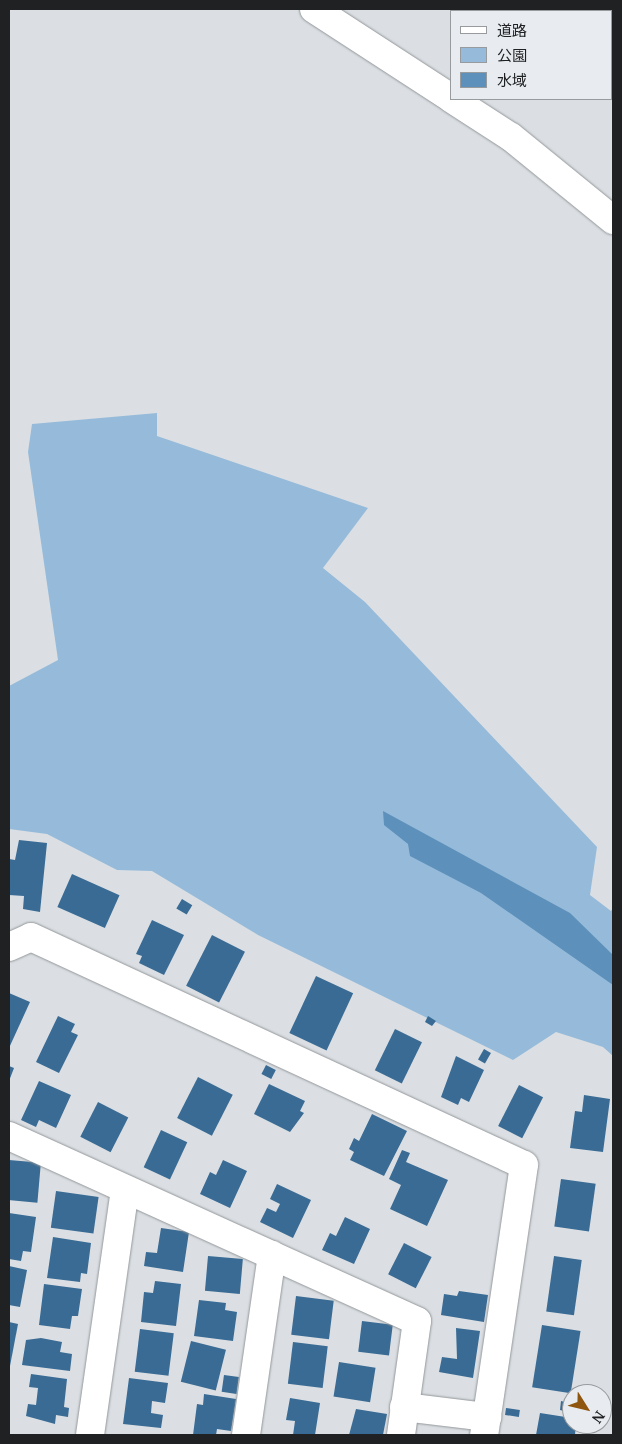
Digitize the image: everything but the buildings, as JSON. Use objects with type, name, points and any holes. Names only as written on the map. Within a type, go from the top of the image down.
[{"type":"street","points":[[314,9],[450,97]]},
{"type":"street","points":[[454,100],[510,137],[613,220]]},
{"type":"street","points":[[9,947],[31,937],[524,1165],[485,1426],[404,1407]]},
{"type":"street","points":[[9,1136],[417,1321],[401,1435]]},
{"type":"street","points":[[90,1435],[125,1190]]},
{"type":"street","points":[[246,1435],[272,1255]]},
{"type":"green space","points":[[157,413],[157,436],[368,508],[323,568],[365,602],[597,847],[590,895],[611,911],[613,908],[613,1056],[603,1047],[556,1032],[513,1060],[258,935],[152,871],[117,870],[47,834],[9,829],[9,686],[58,660],[28,452],[32,424]]},
{"type":"water","points":[[383,811],[570,913],[613,955],[613,985],[481,893],[410,856],[408,844],[384,825]]}]
